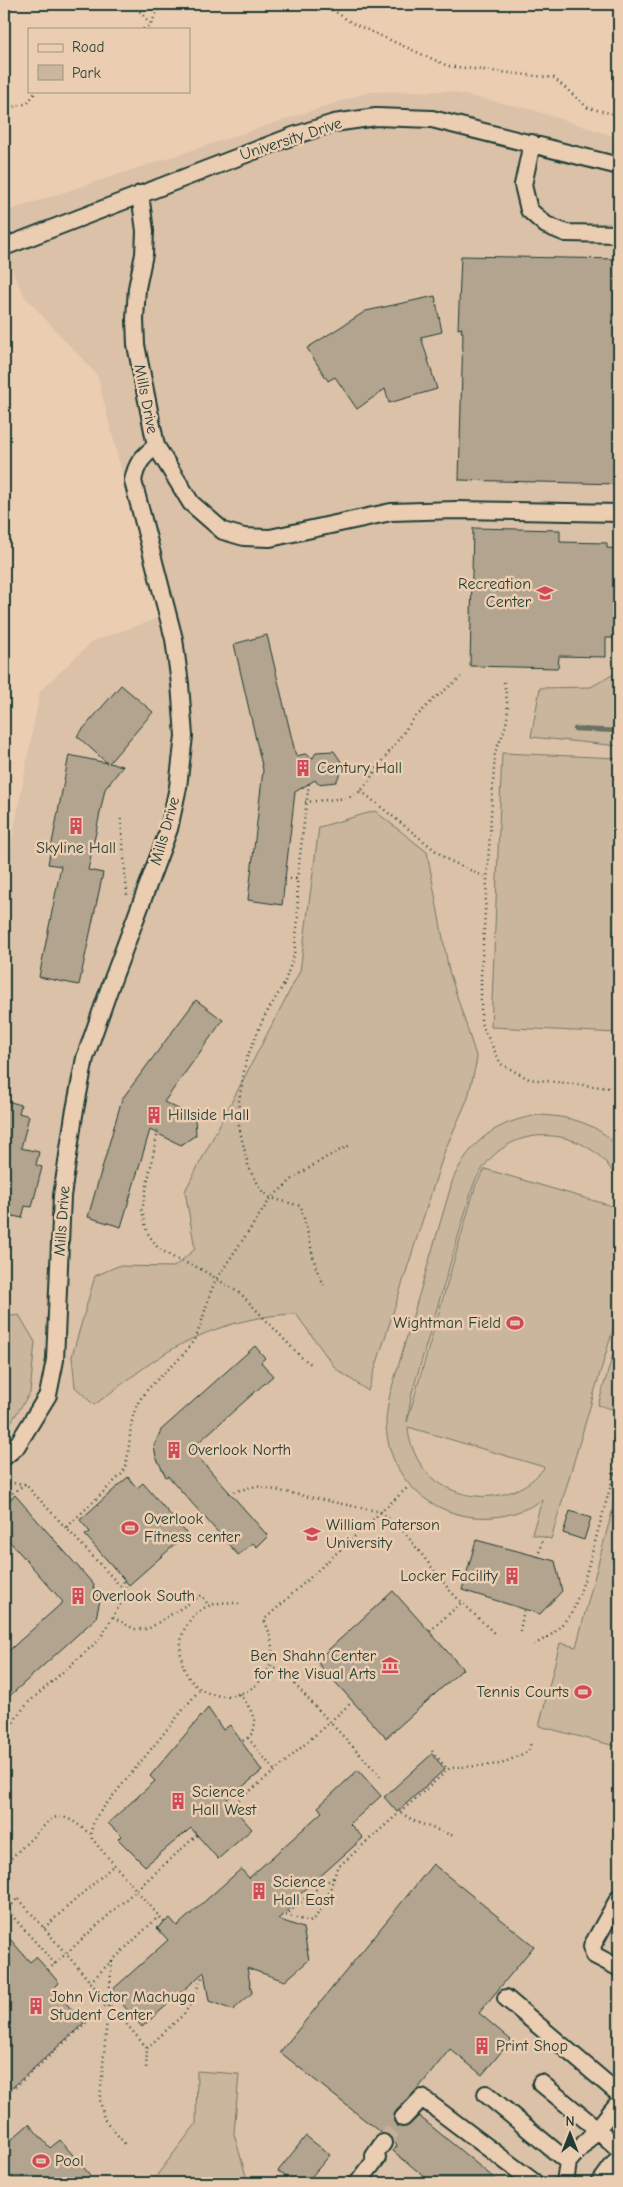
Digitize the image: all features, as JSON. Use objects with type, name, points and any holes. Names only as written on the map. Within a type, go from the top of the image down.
[{"type":"street","name":"University Drive","points":[[4,246],[293,136],[334,123],[376,117],[432,119],[619,166]]},
{"type":"street","points":[[532,143],[523,185],[529,210],[546,225],[566,232],[619,234]]},
{"type":"street","name":"Mills Drive","points":[[4,1457],[16,1447],[48,1395],[55,1360],[62,1196],[74,1115],[86,1058],[111,984],[169,829],[178,787],[184,736],[174,639],[133,482],[136,466],[143,456],[156,446],[136,345],[134,319],[136,296],[144,254],[145,231],[140,194]]},
{"type":"street","points":[[156,446],[191,503],[223,531],[244,537],[270,538],[391,512],[456,510],[619,513]]},
{"type":"street","points":[[617,1906],[592,1946],[594,1955],[619,1968]]},
{"type":"street","points":[[506,1998],[619,2094]]},
{"type":"street","points":[[540,2083],[619,2149]]},
{"type":"street","points":[[486,2094],[568,2162]]},
{"type":"street","points":[[403,2118],[422,2098],[534,2183]]},
{"type":"street","points":[[564,2183],[568,2162],[619,2102]]},
{"type":"street","points":[[358,2183],[378,2152]]},
{"type":"street","points":[[600,2183],[619,2157]]},
{"type":"path","points":[[133,4],[150,24]]},
{"type":"path","points":[[144,28],[150,24],[161,4]]},
{"type":"path","points":[[324,4],[352,23],[448,66],[554,78],[588,108],[619,115]]},
{"type":"path","points":[[4,107],[9,108],[28,103],[35,92]]},
{"type":"path","points":[[306,802],[348,798],[361,791],[411,722],[461,677]]},
{"type":"path","points":[[504,682],[508,704],[507,727],[495,752],[481,976],[481,1023],[501,1064],[529,1079],[619,1089]]},
{"type":"path","points":[[309,784],[297,879],[298,917],[294,955],[284,984],[263,1019],[246,1060],[239,1100],[239,1127],[249,1170],[262,1192],[271,1198],[301,1206],[316,1268],[324,1285]]},
{"type":"path","points":[[361,791],[446,859],[487,879]]},
{"type":"path","points":[[121,819],[128,903]]},
{"type":"path","points":[[285,879],[297,879]]},
{"type":"path","points":[[158,1131],[142,1210],[147,1232],[158,1248],[176,1259],[199,1268],[241,1294],[301,1357],[311,1364]]},
{"type":"path","points":[[67,1527],[123,1472],[127,1462],[130,1433],[137,1406],[147,1391],[177,1362],[196,1336],[210,1291],[217,1278],[271,1198],[295,1178],[325,1158],[352,1144]]},
{"type":"path","points":[[534,1645],[554,1633],[572,1613],[584,1581],[619,1456]]},
{"type":"path","points":[[614,1473],[619,1474]]},
{"type":"path","points":[[4,1499],[25,1484]]},
{"type":"path","points":[[4,1485],[25,1484],[127,1593]]},
{"type":"path","points":[[230,1493],[256,1486],[380,1512],[405,1533],[451,1592],[496,1635]]},
{"type":"path","points":[[240,1604],[222,1603],[209,1605],[190,1619],[183,1632],[180,1647],[181,1662],[187,1676],[200,1689],[222,1696],[239,1694],[252,1689],[264,1679],[271,1666],[273,1652],[272,1637],[264,1620],[406,1488]]},
{"type":"path","points":[[538,1556],[542,1540]]},
{"type":"path","points":[[4,1740],[17,1716],[29,1702],[99,1640],[127,1593],[123,1579]]},
{"type":"path","points":[[113,1617],[134,1629],[148,1629],[188,1602],[202,1595],[209,1605]]},
{"type":"path","points":[[430,1631],[462,1602]]},
{"type":"path","points":[[520,1631],[524,1609]]},
{"type":"path","points":[[271,1666],[287,1676],[381,1777]]},
{"type":"path","points":[[164,1922],[92,1839],[91,1834],[95,1818],[200,1689]]},
{"type":"path","points":[[239,1694],[256,1721],[256,1729],[248,1738],[242,1741]]},
{"type":"path","points":[[231,1806],[275,1772],[352,1702]]},
{"type":"path","points":[[248,1738],[275,1772]]},
{"type":"path","points":[[333,1878],[312,1892],[286,1915],[310,1922],[316,1918],[323,1906],[337,1868],[450,1768],[502,1764],[529,1751],[531,1740]]},
{"type":"path","points":[[432,1751],[448,1770]]},
{"type":"path","points":[[401,1813],[416,1822],[454,1836]]},
{"type":"path","points":[[4,1865],[52,1818],[62,1816],[71,1819],[91,1834]]},
{"type":"path","points":[[48,1970],[197,1835]]},
{"type":"path","points":[[44,1928],[114,1865]]},
{"type":"path","points":[[55,1964],[7,1910],[18,1898],[147,2048],[146,2071]]},
{"type":"path","points":[[90,1982],[159,1916]]},
{"type":"path","points":[[112,1961],[100,2100],[104,2119],[125,2144]]},
{"type":"path","points":[[147,2048],[184,2014],[203,1975]]},
{"type":"path","points":[[4,2097],[108,2003]]},
{"type":"shaded area","name":"William Paterson University","points":[[446,91],[530,109],[619,138],[619,2183],[4,2183],[4,884],[40,691],[93,641],[159,618],[97,375],[25,297],[4,254],[4,212],[369,92]]},
{"type":"green space","points":[[619,671],[619,746],[531,737],[540,688],[591,687]]},
{"type":"green space","points":[[502,753],[619,758],[619,1033],[491,1027]]},
{"type":"green space","points":[[375,811],[427,852],[449,971],[477,1059],[468,1098],[445,1150],[368,1391],[336,1369],[296,1314],[247,1320],[199,1336],[159,1357],[94,1405],[75,1387],[72,1356],[95,1276],[118,1266],[174,1267],[195,1249],[185,1191],[300,971],[319,827]]},
{"type":"green space","name":"Wightman Field","points":[[538,1115],[561,1117],[582,1122],[602,1132],[619,1148],[619,1188],[612,1172],[602,1158],[573,1140],[556,1136],[538,1136],[522,1139],[506,1146],[491,1158],[474,1183],[412,1393],[407,1422],[476,1184],[485,1169],[619,1208],[619,1309],[551,1539],[532,1534],[542,1500],[517,1512],[491,1517],[465,1516],[441,1508],[420,1495],[403,1476],[391,1452],[386,1424],[390,1394],[453,1179],[460,1165],[477,1143],[497,1128],[523,1118]],"holes":[[[408,1427],[544,1467],[530,1482],[514,1491],[496,1496],[477,1496],[459,1492],[442,1484],[427,1472],[416,1456],[409,1438]]]},
{"type":"green space","points":[[19,1315],[35,1342],[30,1393],[4,1433],[4,1317]]},
{"type":"green space","points":[[619,1334],[619,1411],[598,1405]]},
{"type":"green space","name":"Tennis Courts","points":[[619,1485],[619,1747],[539,1726],[560,1643],[576,1647]]},
{"type":"green space","points":[[197,2071],[239,2074],[234,2134],[248,2183],[156,2183],[154,2179],[196,2124]]},
{"type":"building","points":[[461,256],[619,259],[619,484],[459,480],[463,332],[461,332],[462,328],[458,329]]},
{"type":"building","points":[[435,296],[442,332],[421,337],[437,389],[389,403],[385,389],[357,409],[335,377],[328,381],[307,348],[366,311]]},
{"type":"building","name":"Recreation Center","points":[[473,528],[560,530],[560,542],[607,543],[607,548],[619,549],[619,638],[606,638],[606,657],[559,656],[558,668],[470,666]]},
{"type":"building","name":"Century Hall","points":[[267,635],[296,756],[305,754],[313,758],[316,752],[334,751],[344,766],[336,782],[318,784],[315,780],[295,792],[282,905],[248,900],[263,770],[234,644]]},
{"type":"building","name":"Skyline Hall","points":[[121,685],[153,712],[109,763],[123,766],[105,789],[88,870],[103,873],[79,985],[39,977],[61,866],[48,864],[69,755],[107,763],[77,736]]},
{"type":"building","name":"Hillside Hall","points":[[196,1000],[223,1020],[164,1102],[195,1117],[196,1135],[181,1145],[150,1130],[121,1227],[88,1217],[122,1099]]},
{"type":"building","points":[[4,1100],[21,1105],[19,1113],[29,1116],[21,1148],[39,1152],[36,1165],[42,1167],[32,1207],[25,1206],[22,1218],[4,1214]]},
{"type":"building","name":"Overlook North","points":[[255,1346],[265,1358],[261,1362],[273,1376],[191,1449],[268,1536],[257,1547],[253,1543],[238,1555],[168,1476],[166,1477],[156,1457],[154,1446],[161,1430]]},
{"type":"building","points":[[128,1477],[137,1488],[143,1483],[187,1534],[129,1585],[85,1535],[90,1532],[80,1520]]},
{"type":"building","name":"Overlook South","points":[[15,1495],[94,1585],[93,1587],[100,1600],[96,1618],[4,1701],[4,1655],[63,1602],[4,1535],[4,1505]]},
{"type":"building","points":[[570,1511],[591,1518],[584,1540],[563,1533]]},
{"type":"building","name":"Locker Facility","points":[[476,1540],[555,1561],[562,1591],[540,1614],[462,1590]]},
{"type":"building","name":"Ben Shahn Center for the Visual Arts","points":[[393,1591],[463,1669],[386,1738],[316,1661]]},
{"type":"building","name":"Science Hall West","points":[[208,1708],[223,1730],[230,1725],[262,1771],[226,1800],[252,1829],[218,1859],[191,1828],[145,1866],[118,1839],[121,1836],[108,1823],[155,1781],[150,1776]]},
{"type":"building","points":[[432,1754],[445,1769],[397,1812],[384,1797]]},
{"type":"building","name":"Science Hall East","points":[[358,1770],[381,1796],[350,1824],[363,1838],[288,1905],[291,1908],[278,1919],[303,1928],[309,1960],[285,1981],[247,1968],[252,1993],[233,2010],[209,2001],[204,1972],[142,2027],[111,1991],[168,1940],[157,1928],[170,1918],[177,1926],[241,1869],[249,1878],[322,1812],[318,1807]]},
{"type":"building","points":[[433,1864],[534,1946],[479,2013],[511,2040],[482,2075],[450,2049],[417,2090],[396,2111],[393,2120],[397,2126],[405,2128],[419,2116],[500,2183],[432,2183],[393,2151],[397,2146],[389,2135],[381,2133],[280,2052]]},
{"type":"building","name":"John Victor Machuga Student Center","points":[[4,1932],[30,1962],[36,1957],[48,1970],[59,1983],[53,1989],[84,2023],[4,2095]]},
{"type":"building","name":"Pool","points":[[29,2124],[50,2148],[60,2140],[90,2175],[80,2183],[4,2183],[4,2146]]},
{"type":"building","points":[[306,2136],[330,2155],[306,2183],[294,2183],[278,2171]]},
{"type":"waterway","points":[[575,729],[619,731]]},
{"type":"tunnel","points":[[383,2143],[403,2118]]},
{"type":"place","name":"Recreation Center","points":[[545,593]]},
{"type":"place","name":"Century Hall","points":[[303,768]]},
{"type":"place","name":"Skyline Hall","points":[[76,826]]},
{"type":"place","name":"Hillside Hall","points":[[154,1115]]},
{"type":"place","name":"Wightman Field","points":[[515,1323]]},
{"type":"place","name":"Overlook North","points":[[174,1450]]},
{"type":"place","name":"Overlook Fitness center","points":[[130,1528]]},
{"type":"place","name":"William Paterson University","points":[[312,1534]]},
{"type":"place","name":"Locker Facility","points":[[512,1576]]},
{"type":"place","name":"Overlook South","points":[[78,1596]]},
{"type":"place","name":"Ben Shahn Center for the Visual Arts","points":[[390,1665]]},
{"type":"place","name":"Tennis Courts","points":[[583,1692]]},
{"type":"place","name":"Science Hall West","points":[[178,1801]]},
{"type":"place","name":"Science Hall East","points":[[259,1891]]},
{"type":"place","name":"John Victor Machuga Student Center","points":[[36,2006]]},
{"type":"place","name":"Print Shop","points":[[482,2046]]},
{"type":"place","name":"Pool","points":[[41,2161]]}]
